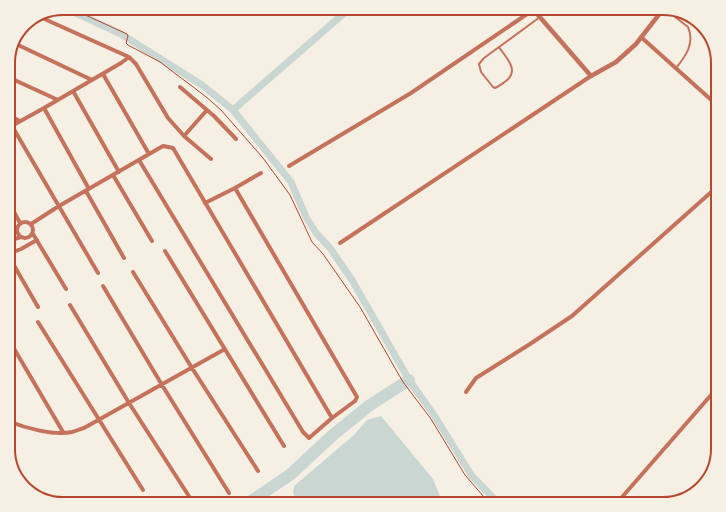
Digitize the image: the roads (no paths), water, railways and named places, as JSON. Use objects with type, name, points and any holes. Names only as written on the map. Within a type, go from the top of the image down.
[{"type":"street","points":[[289,166],[411,94],[524,15]]},
{"type":"street","points":[[340,243],[625,54],[636,44],[658,15]]},
{"type":"street","points":[[540,17],[591,76]]},
{"type":"street","points":[[45,19],[129,57],[136,64],[168,118],[177,130],[211,159]]},
{"type":"street","points":[[641,37],[711,99]]},
{"type":"street","points":[[19,45],[92,80]]},
{"type":"street","points":[[15,124],[122,64],[129,57]]},
{"type":"street","points":[[103,74],[149,154]]},
{"type":"street","points":[[15,80],[58,100]]},
{"type":"street","points":[[180,87],[207,110],[236,139]]},
{"type":"street","points":[[73,91],[119,172]]},
{"type":"street","points":[[44,108],[124,258]]},
{"type":"street","points":[[184,136],[207,110]]},
{"type":"street","points":[[15,118],[20,121]]},
{"type":"street","points":[[15,135],[98,273]]},
{"type":"street","points":[[31,224],[59,206],[163,146],[173,148],[332,418]]},
{"type":"street","points":[[139,160],[305,436],[309,438],[355,401],[356,397],[235,188]]},
{"type":"street","points":[[205,203],[262,173]]},
{"type":"street","points":[[113,176],[152,241]]},
{"type":"street","points":[[466,392],[476,378],[572,316],[711,192]]},
{"type":"street","points":[[15,214],[20,223]]},
{"type":"street","points":[[15,239],[21,237],[28,238],[33,234],[34,228],[27,221],[20,223],[17,228],[21,237]]},
{"type":"street","points":[[33,234],[66,289]]},
{"type":"street","points":[[15,251],[37,240]]},
{"type":"street","points":[[165,251],[284,446]]},
{"type":"street","points":[[15,266],[38,307]]},
{"type":"street","points":[[133,272],[258,471]]},
{"type":"street","points":[[103,286],[162,385],[229,492]]},
{"type":"street","points":[[70,305],[129,403],[189,497]]},
{"type":"street","points":[[38,322],[143,490]]},
{"type":"street","points":[[15,424],[50,432],[72,432],[84,428],[225,349]]},
{"type":"street","points":[[15,350],[62,432]]},
{"type":"street","points":[[622,497],[711,395]]},
{"type":"lane","points":[[499,47],[511,64],[513,73],[511,77],[495,88],[484,76],[479,66],[484,58],[499,47],[540,17]]},
{"type":"lane","points":[[676,17],[688,27],[690,31],[690,48],[676,69]]},
{"type":"waterway","points":[[80,15],[121,34],[202,85],[233,110],[291,182],[306,217],[316,233],[330,248],[352,280],[409,380],[434,415],[472,476],[492,497]]},
{"type":"waterway","points":[[233,110],[342,15]]},
{"type":"waterway","points":[[257,497],[291,474],[334,434],[370,405],[409,380]]}]
